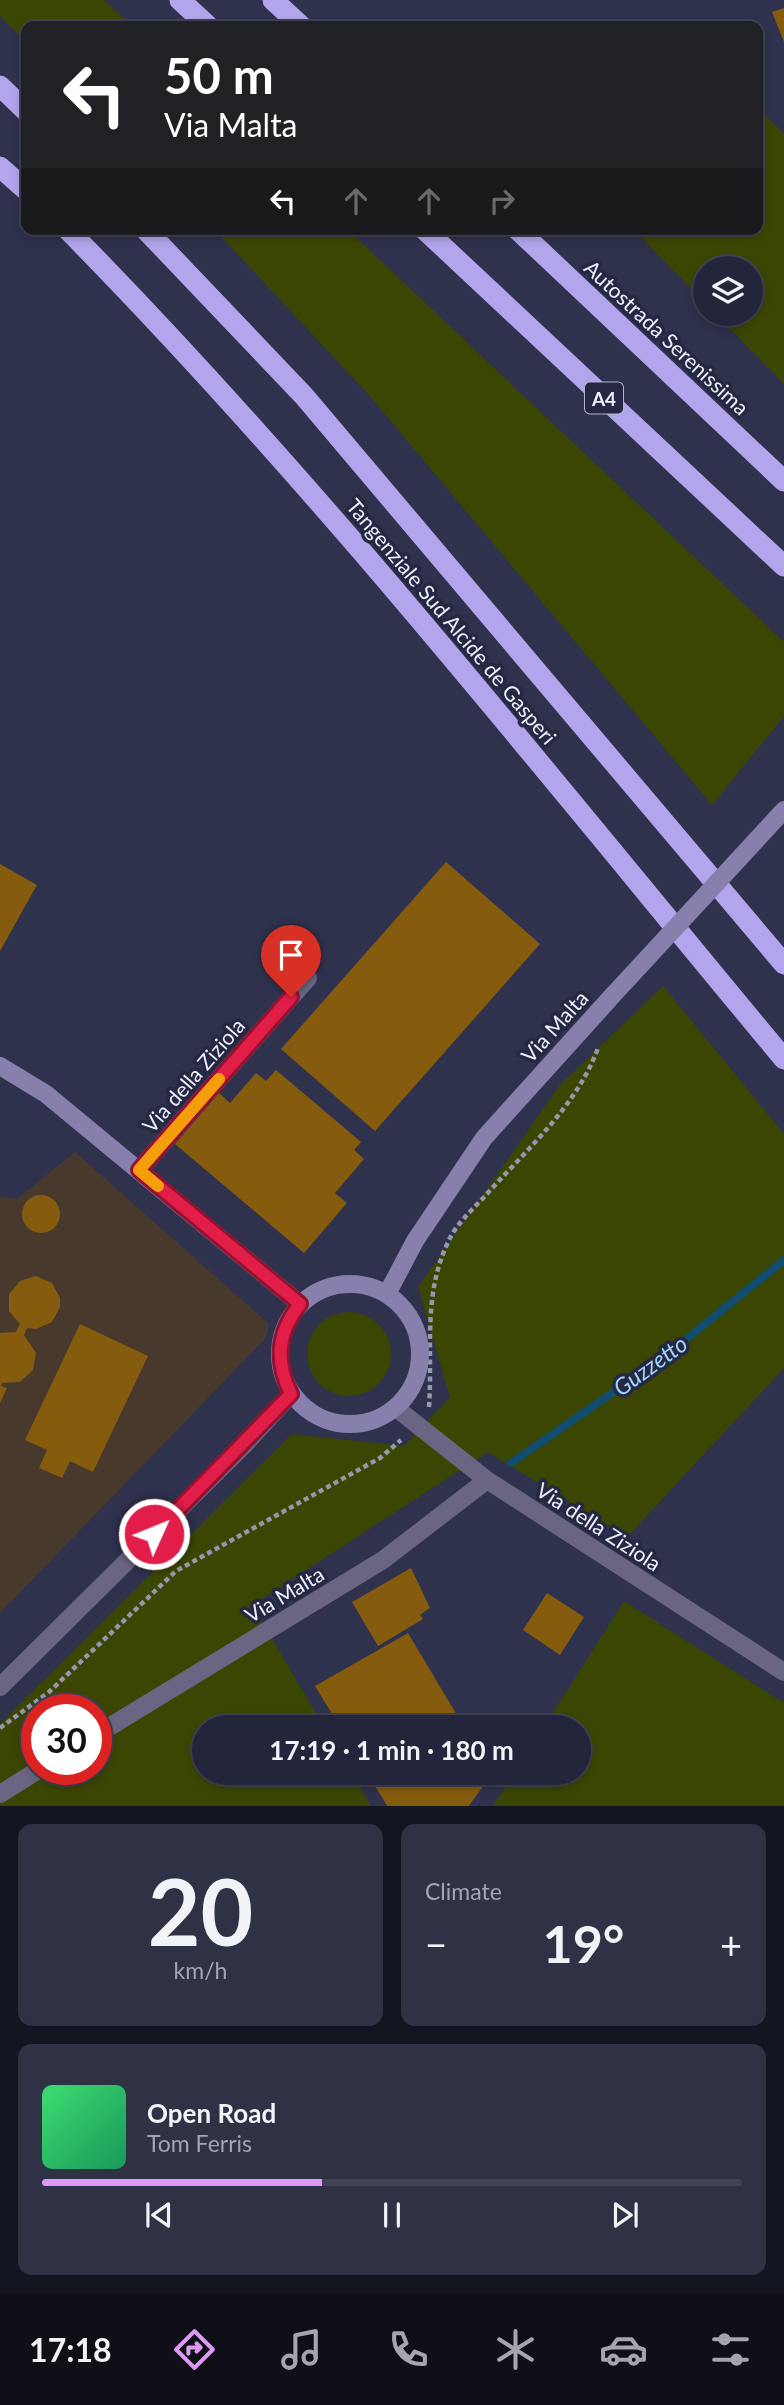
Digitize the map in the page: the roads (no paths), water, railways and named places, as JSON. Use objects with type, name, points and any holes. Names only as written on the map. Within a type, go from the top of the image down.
[{"type":"highway","points":[[180,0],[203,21]]},
{"type":"highway","points":[[273,0],[296,21]]},
{"type":"highway","points":[[0,86],[21,106]]},
{"type":"highway","points":[[0,167],[21,186]]},
{"type":"highway","name":"Tangenziale Sud Alcide de Gasperi","points":[[73,235],[238,409],[419,617],[784,1059]]},
{"type":"highway","name":"Tangenziale Sud Alcide de Gasperi","points":[[151,235],[303,396],[784,964]]},
{"type":"highway","name":"A4","points":[[430,235],[784,566]]},
{"type":"highway","name":"Autostrada Serenissima","points":[[523,235],[784,481]]},
{"type":"street","name":"Via Malta","points":[[387,1294],[415,1241],[484,1138],[784,810]]},
{"type":"street","name":"Via della Ziziola","points":[[139,1170],[308,978]]},
{"type":"street","points":[[0,1066],[46,1094],[300,1304]]},
{"type":"street","points":[[351,1283],[370,1286],[387,1294],[406,1311],[419,1335],[421,1362],[413,1387],[396,1408],[370,1421],[341,1424],[313,1414],[291,1394],[283,1377],[280,1347],[288,1319],[300,1304],[315,1292],[351,1283]]},
{"type":"street","points":[[0,1687],[246,1443],[291,1394]]},
{"type":"street","name":"Via della Ziziola","points":[[396,1408],[487,1480],[784,1672]]},
{"type":"street","name":"Via Malta","points":[[112,1725],[383,1560],[487,1480]]},
{"type":"street","points":[[0,1794],[21,1781]]},
{"type":"waterway","name":"Guzzetto","points":[[511,1463],[664,1357],[784,1260]]}]
